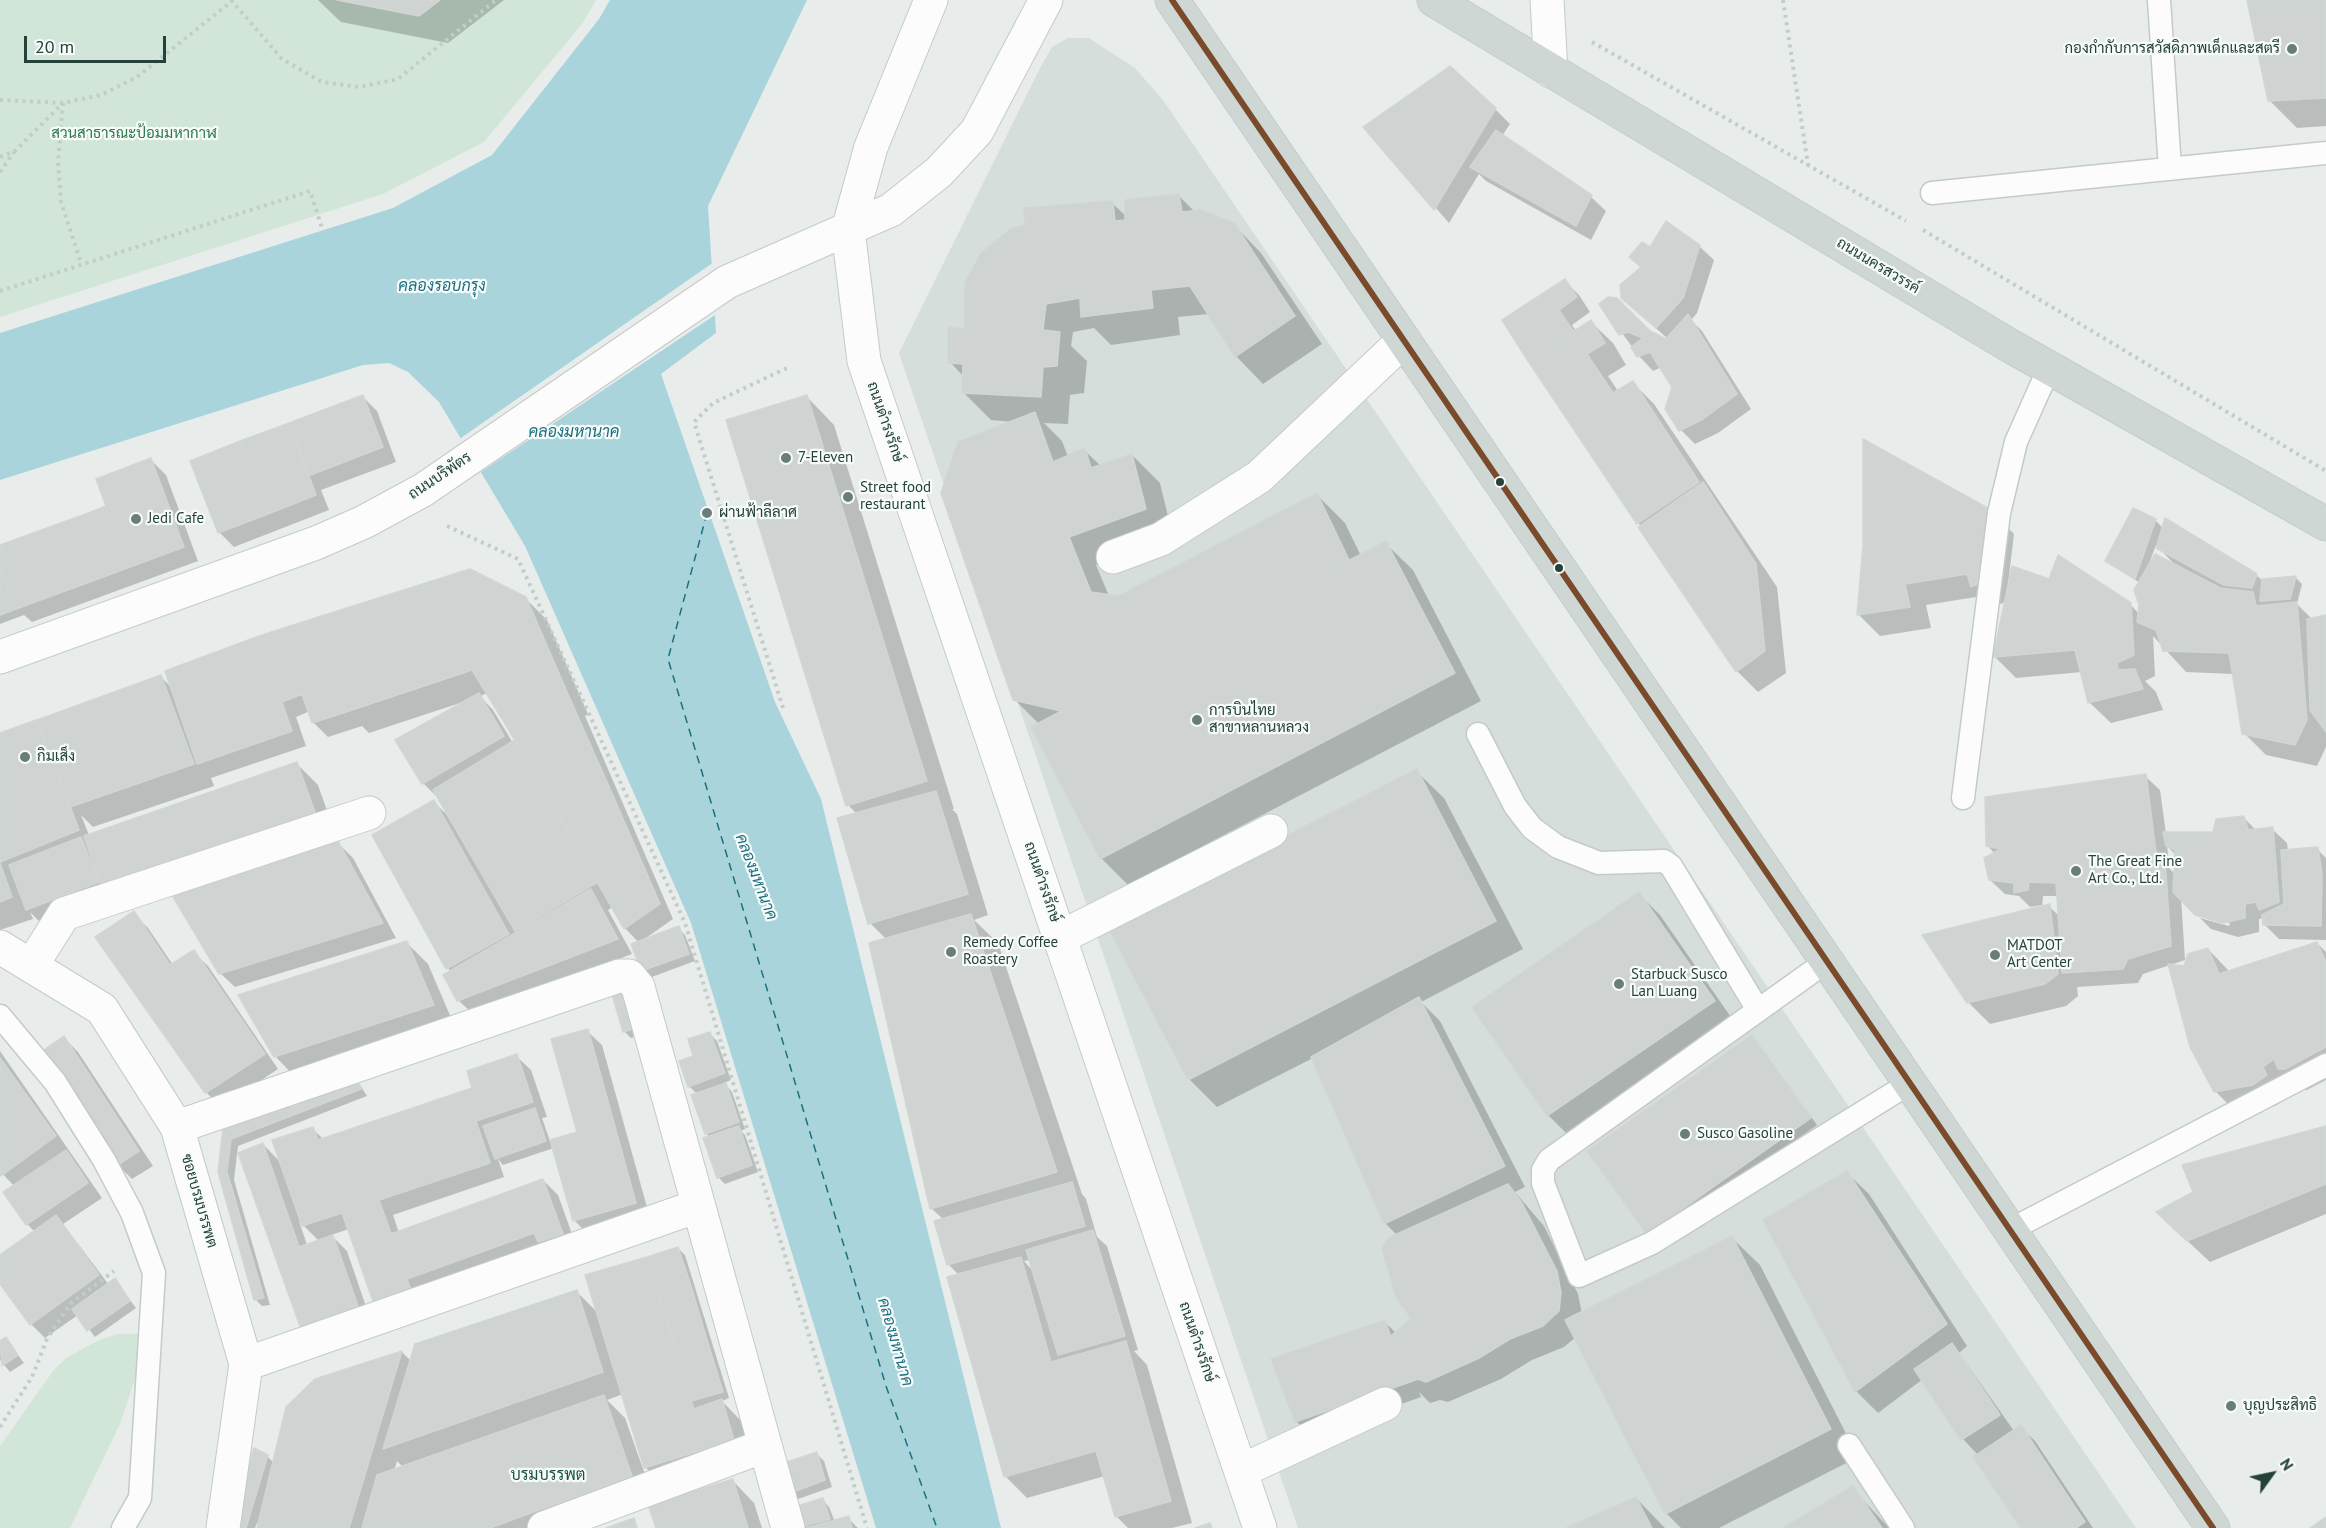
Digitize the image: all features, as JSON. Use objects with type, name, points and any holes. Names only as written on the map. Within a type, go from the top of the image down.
[{"type":"main road","points":[[1172,0],[2010,1230],[2202,1524]]},
{"type":"main road","name":"ถนนนครสวรรค์","points":[[1434,0],[2049,368],[2326,524]]},
{"type":"street","name":"ถนนดำรงรักษ์","points":[[931,0],[871,147],[848,230],[864,361],[1260,1528]]},
{"type":"street","points":[[848,230],[891,210],[939,172],[977,131],[1046,0]]},
{"type":"street","points":[[1547,0],[1551,71]]},
{"type":"street","name":"ถนนบริพัตร","points":[[0,657],[355,526],[423,490],[460,462],[727,282],[848,230]]},
{"type":"street","points":[[1113,557],[1161,539],[1259,477],[1404,340]]},
{"type":"street","points":[[32,965],[64,914],[369,813]]},
{"type":"street","points":[[1060,937],[1271,831]]},
{"type":"street","name":"ซอยบรมบรรพต","points":[[0,947],[102,1009],[177,1127],[246,1364],[223,1528]]},
{"type":"street","points":[[177,1127],[619,975],[629,976],[638,987],[788,1528]]},
{"type":"street","points":[[246,1364],[698,1206]]},
{"type":"street","points":[[1241,1472],[1386,1404]]},
{"type":"street","points":[[544,1528],[764,1446]]},
{"type":"lane","points":[[2159,0],[2170,169]]},
{"type":"lane","points":[[1932,193],[2326,153]]},
{"type":"lane","points":[[1963,798],[1999,513],[2016,442],[2049,368]]},
{"type":"lane","points":[[1478,734],[1515,806],[1532,828],[1558,847],[1599,863],[1664,861],[1671,866],[1758,1010]]},
{"type":"lane","points":[[1827,961],[1556,1155],[1543,1170],[1549,1202],[1579,1276],[1652,1243],[1910,1083]]},
{"type":"lane","points":[[0,1016],[55,1082],[104,1160],[132,1213],[154,1273],[140,1498],[123,1528]]},
{"type":"lane","points":[[2010,1230],[2326,1065]]},
{"type":"lane","points":[[1849,1445],[1903,1528]]},
{"type":"path","points":[[0,100],[63,103],[101,95],[137,77],[231,0],[282,58],[321,82],[360,87],[398,79],[496,0]]},
{"type":"path","points":[[1783,0],[1808,165]]},
{"type":"path","points":[[1584,37],[1975,260],[2326,471]]},
{"type":"path","points":[[0,172],[15,151],[63,103]]},
{"type":"path","points":[[63,103],[58,161],[61,202],[81,263]]},
{"type":"path","points":[[0,157],[15,151]]},
{"type":"path","points":[[0,291],[310,191],[323,231]]},
{"type":"path","points":[[783,708],[694,422],[713,403],[787,368]]},
{"type":"path","points":[[0,1427],[32,1377],[47,1339],[70,1304],[145,1249]]},
{"type":"shaded area","points":[[1068,38],[1089,38],[1135,68],[1163,100],[2136,1528],[1298,1528],[899,353],[1040,68],[1052,47]]},
{"type":"green space","name":"สวนสาธารณะป้อมมหากาฬ","points":[[0,0],[596,0],[582,24],[484,142],[383,194],[0,317]]},
{"type":"green space","points":[[118,1334],[138,1334],[138,1370],[120,1424],[70,1528],[0,1528],[0,1446],[53,1371],[66,1358],[99,1340]]},
{"type":"water","name":"คลองมหานาค","points":[[610,0],[807,0],[708,206],[716,333],[661,374],[775,702],[821,799],[1001,1528],[876,1528],[691,923],[525,546],[439,402],[408,372],[389,363],[363,365],[0,480],[0,333],[393,208],[492,155],[599,19]]},
{"type":"pier","points":[[714,262],[718,313],[478,474],[458,440]]},
{"type":"building","points":[[337,0],[440,0],[419,16]]},
{"type":"building","name":"กองกำกับการสวัสดิภาพเด็กและสตรี","points":[[2247,0],[2326,0],[2326,98],[2268,101]]},
{"type":"building","points":[[1450,66],[1496,108],[1434,210],[1363,127]]},
{"type":"building","points":[[1496,130],[1592,195],[1576,226],[1470,167]]},
{"type":"building","points":[[1179,194],[1182,212],[1201,210],[1234,223],[1295,316],[1235,357],[1190,286],[1151,290],[1153,308],[1081,317],[1080,298],[1046,304],[1043,330],[1060,332],[1057,366],[1043,367],[1041,397],[962,393],[963,364],[948,363],[948,327],[964,329],[965,283],[981,253],[1011,229],[1025,225],[1024,208],[1113,201],[1115,221],[1125,220],[1125,200]]},
{"type":"building","points":[[1666,221],[1700,245],[1683,298],[1656,328],[1621,298],[1620,285],[1641,267],[1629,257],[1642,242],[1650,247]]},
{"type":"building","points":[[1565,279],[1577,297],[1559,310],[1573,331],[1528,361],[1502,320]]},
{"type":"building","points":[[1608,297],[1617,298],[1650,331],[1666,339],[1688,314],[1737,394],[1703,419],[1679,431],[1665,409],[1672,387],[1650,352],[1637,357],[1631,347],[1643,338],[1628,332],[1619,335],[1599,304]]},
{"type":"building","points":[[1591,320],[1605,343],[1587,354],[1613,393],[1633,381],[1699,482],[1637,524],[1528,361]]},
{"type":"building","points":[[363,395],[383,447],[308,476],[289,423]]},
{"type":"building","points":[[807,395],[927,781],[846,806],[726,420]]},
{"type":"building","points":[[1035,412],[1053,462],[1085,448],[1091,468],[1132,454],[1146,509],[1069,537],[1091,592],[1119,596],[1317,493],[1349,560],[1061,711],[1013,700],[941,493],[958,442]]},
{"type":"building","points":[[289,423],[316,495],[268,514],[240,441]]},
{"type":"building","points":[[1863,439],[1993,511],[1983,581],[1971,587],[1967,574],[1905,584],[1910,607],[1857,615],[1863,546]]},
{"type":"building","points":[[240,441],[268,514],[218,533],[190,461]]},
{"type":"building","points":[[151,458],[184,547],[114,573],[91,512],[106,506],[96,479]]},
{"type":"building","points":[[1703,482],[1756,564],[1765,651],[1736,672],[1638,527]]},
{"type":"building","points":[[2133,508],[2156,519],[2135,579],[2105,561]]},
{"type":"building","points":[[91,512],[114,573],[16,609],[0,566],[0,545]]},
{"type":"building","points":[[2165,518],[2257,574],[2252,588],[2224,585],[2156,548]]},
{"type":"building","points":[[1386,541],[1455,673],[1100,859],[1031,727]]},
{"type":"building","points":[[2155,554],[2220,588],[2253,592],[2256,606],[2297,602],[2307,720],[2295,745],[2242,734],[2229,653],[2163,651],[2156,630],[2137,622],[2139,605],[2134,590]]},
{"type":"building","points":[[2058,555],[2131,603],[2134,655],[2117,663],[2118,670],[2135,669],[2143,689],[2088,703],[2075,650],[1993,657],[2012,566],[2049,579]]},
{"type":"building","points":[[0,566],[16,609],[0,615]]},
{"type":"building","points":[[470,569],[526,597],[567,692],[507,727],[472,670],[346,712],[312,619]]},
{"type":"building","points":[[2296,576],[2290,599],[2260,601],[2262,579]]},
{"type":"building","points":[[2326,615],[2326,732],[2310,710],[2307,619]]},
{"type":"building","points":[[312,619],[346,712],[312,723],[302,694],[282,702],[259,636]]},
{"type":"building","points":[[259,636],[292,731],[197,764],[165,671]]},
{"type":"building","points":[[161,675],[194,764],[70,807],[37,720]]},
{"type":"building","points":[[567,692],[614,798],[566,828],[507,727]]},
{"type":"building","points":[[479,693],[504,736],[422,784],[395,740]]},
{"type":"building","name":"กิมเส็ง","points":[[36,720],[61,782],[0,806],[0,733]]},
{"type":"building","points":[[515,740],[598,882],[515,931],[433,790]]},
{"type":"building","points":[[297,762],[316,815],[102,889],[84,836]]},
{"type":"building","points":[[1417,769],[1496,921],[1188,1080],[1108,927]]},
{"type":"building","name":"The Great Fine Art Co., Ltd.","points":[[2146,774],[2156,852],[2165,861],[2171,946],[2128,959],[2123,969],[2062,973],[2056,883],[2029,882],[2028,890],[2014,893],[2014,883],[1989,880],[1984,858],[2001,849],[1986,846],[1985,797]]},
{"type":"building","points":[[61,782],[79,830],[0,862],[0,806]]},
{"type":"building","points":[[936,791],[968,894],[868,924],[837,818]]},
{"type":"building","points":[[614,798],[660,904],[624,929],[566,828]]},
{"type":"building","points":[[434,800],[509,934],[446,969],[372,835]]},
{"type":"building","points":[[2244,816],[2248,830],[2273,827],[2279,902],[2259,910],[2256,902],[2245,904],[2245,918],[2223,923],[2195,915],[2173,892],[2175,850],[2166,846],[2163,832],[2213,832],[2216,819]]},
{"type":"building","points":[[81,837],[99,882],[26,910],[9,865]]},
{"type":"building","points":[[338,841],[383,923],[219,974],[172,895]]},
{"type":"building","points":[[2318,847],[2322,874],[2321,926],[2263,925],[2262,915],[2284,904],[2281,850]]},
{"type":"building","points":[[0,863],[12,897],[0,902]]},
{"type":"building","points":[[591,889],[618,939],[457,1001],[443,975]]},
{"type":"building","points":[[1639,892],[1715,1001],[1547,1116],[1472,1007]]},
{"type":"building","name":"MATDOT Art Center","points":[[2050,904],[2058,974],[2045,984],[1967,1003],[1922,935]]},
{"type":"building","points":[[134,911],[170,965],[194,950],[265,1054],[205,1093],[95,937]]},
{"type":"building","points":[[971,914],[1057,1172],[930,1209],[869,943]]},
{"type":"building","points":[[679,926],[689,954],[641,971],[631,944]]},
{"type":"building","points":[[407,941],[434,1005],[274,1057],[238,995]]},
{"type":"building","points":[[2317,942],[2326,963],[2326,1047],[2285,1069],[2278,1069],[2274,1059],[2263,1067],[2267,1075],[2253,1085],[2214,1092],[2190,1047],[2168,964],[2184,966],[2188,954],[2208,948],[2219,974]]},
{"type":"building","points":[[628,986],[640,1027],[623,1032],[611,991]]},
{"type":"building","points":[[1419,997],[1505,1166],[1384,1224],[1311,1057]]},
{"type":"building","points":[[588,1029],[636,1203],[573,1221],[550,1140],[577,1132],[551,1039]]},
{"type":"building","points":[[710,1032],[725,1073],[688,1087],[679,1061],[693,1056],[688,1039]]},
{"type":"building","points":[[1752,1035],[1811,1118],[1647,1234],[1587,1151]]},
{"type":"building","points":[[64,1036],[139,1151],[116,1166],[41,1052]]},
{"type":"building","points":[[517,1054],[533,1102],[476,1121],[490,1163],[379,1200],[391,1234],[543,1179],[563,1234],[538,1242],[534,1233],[407,1279],[411,1290],[374,1304],[342,1213],[302,1226],[272,1140],[313,1127],[318,1140],[472,1088],[467,1071]]},
{"type":"building","points":[[0,1058],[56,1136],[1,1176],[0,1174]]},
{"type":"building","points":[[357,1078],[361,1089],[231,1139],[227,1172],[264,1298],[254,1300],[218,1172],[223,1128]]},
{"type":"building","points":[[726,1083],[739,1122],[705,1134],[691,1095]]},
{"type":"building","points":[[535,1108],[546,1141],[495,1159],[483,1126]]},
{"type":"building","points":[[739,1126],[752,1165],[717,1178],[703,1138]]},
{"type":"building","points":[[2326,1126],[2326,1184],[2187,1241],[2156,1212],[2193,1192],[2182,1165]]},
{"type":"building","points":[[263,1143],[299,1247],[333,1235],[359,1309],[301,1329],[238,1153]]},
{"type":"building","points":[[66,1150],[88,1183],[26,1225],[3,1192]]},
{"type":"building","points":[[1847,1171],[1947,1324],[1855,1392],[1763,1220]]},
{"type":"building","points":[[1072,1182],[1085,1226],[947,1265],[934,1221]]},
{"type":"building","points":[[1508,1184],[1522,1203],[1557,1271],[1561,1293],[1559,1311],[1543,1326],[1510,1339],[1479,1358],[1426,1382],[1418,1379],[1407,1383],[1391,1336],[1411,1318],[1396,1297],[1382,1249],[1388,1238]]},
{"type":"building","points":[[56,1215],[99,1275],[30,1325],[0,1284],[0,1255]]},
{"type":"building","points":[[1093,1230],[1125,1336],[1058,1355],[1026,1250]]},
{"type":"building","points":[[1732,1236],[1831,1429],[1665,1514],[1565,1320]]},
{"type":"building","points":[[678,1247],[691,1286],[659,1296],[647,1257]]},
{"type":"building","points":[[647,1257],[694,1409],[722,1399],[734,1440],[644,1468],[585,1275]]},
{"type":"building","points":[[1021,1257],[1051,1362],[1126,1341],[1171,1501],[1115,1517],[1096,1451],[1004,1477],[947,1277]]},
{"type":"building","points":[[115,1278],[130,1301],[87,1331],[72,1309]]},
{"type":"building","points":[[691,1286],[707,1340],[676,1349],[659,1296]]},
{"type":"building","points":[[577,1290],[603,1372],[383,1449],[415,1344]]},
{"type":"building","points":[[1385,1320],[1407,1383],[1295,1422],[1271,1359]]},
{"type":"building","points":[[6,1337],[18,1355],[2,1366],[0,1341]]},
{"type":"building","points":[[707,1340],[723,1392],[691,1401],[676,1349]]},
{"type":"building","points":[[1952,1343],[2000,1415],[1961,1440],[1914,1369]]},
{"type":"building","points":[[402,1351],[349,1528],[257,1528],[286,1407],[315,1379]]},
{"type":"building","points":[[604,1395],[632,1476],[490,1528],[362,1528],[377,1475]]},
{"type":"building","points":[[2021,1425],[2085,1522],[2076,1528],[2021,1528],[1973,1457]]},
{"type":"building","points":[[254,1448],[268,1455],[246,1528],[230,1528]]},
{"type":"building","points":[[817,1452],[825,1480],[790,1493],[781,1464]]},
{"type":"building","points":[[733,1479],[748,1528],[656,1528],[648,1505]]},
{"type":"building","points":[[1853,1486],[1882,1528],[1783,1528]]},
{"type":"building","points":[[1636,1497],[1652,1528],[1566,1528]]},
{"type":"building","points":[[823,1498],[830,1519],[800,1527],[794,1507]]},
{"type":"building","points":[[849,1516],[852,1528],[806,1528]]},
{"type":"building","points":[[2326,1517],[2326,1528],[2310,1528]]},
{"type":"building","points":[[634,1518],[637,1528],[606,1528]]},
{"type":"building","points":[[1210,1523],[1212,1528],[1195,1528]]},
{"type":"ferry route","points":[[707,513],[668,659],[886,1386],[937,1528]]},
{"type":"transit line","points":[[1172,0],[2213,1528]]},
{"type":"place","name":"กองกำกับการสวัสดิภาพเด็กและสตรี","points":[[2292,49]]},
{"type":"place","name":"7-Eleven","points":[[786,458]]},
{"type":"place","name":"Street food restaurant","points":[[848,497]]},
{"type":"place","name":"ผ่านฟ้าลีลาศ","points":[[707,513]]},
{"type":"place","name":"Jedi Cafe","points":[[136,519]]},
{"type":"place","name":"การบินไทย สาขาหลานหลวง","points":[[1197,720]]},
{"type":"place","name":"กิมเส็ง","points":[[25,757]]},
{"type":"place","name":"The Great Fine Art Co., Ltd.","points":[[2076,871]]},
{"type":"place","name":"Remedy Coffee Roastery","points":[[951,952]]},
{"type":"place","name":"MATDOT Art Center","points":[[1995,955]]},
{"type":"place","name":"Starbuck Susco Lan Luang","points":[[1619,984]]},
{"type":"place","name":"Susco Gasoline","points":[[1685,1134]]},
{"type":"place","name":"บุญประสิทธิ","points":[[2231,1406]]},
{"type":"district","name":"บรมบรรพต","points":[[548,1475]]},
{"type":"water label","name":"คลองรอบกรุง","points":[[442,286]]}]
